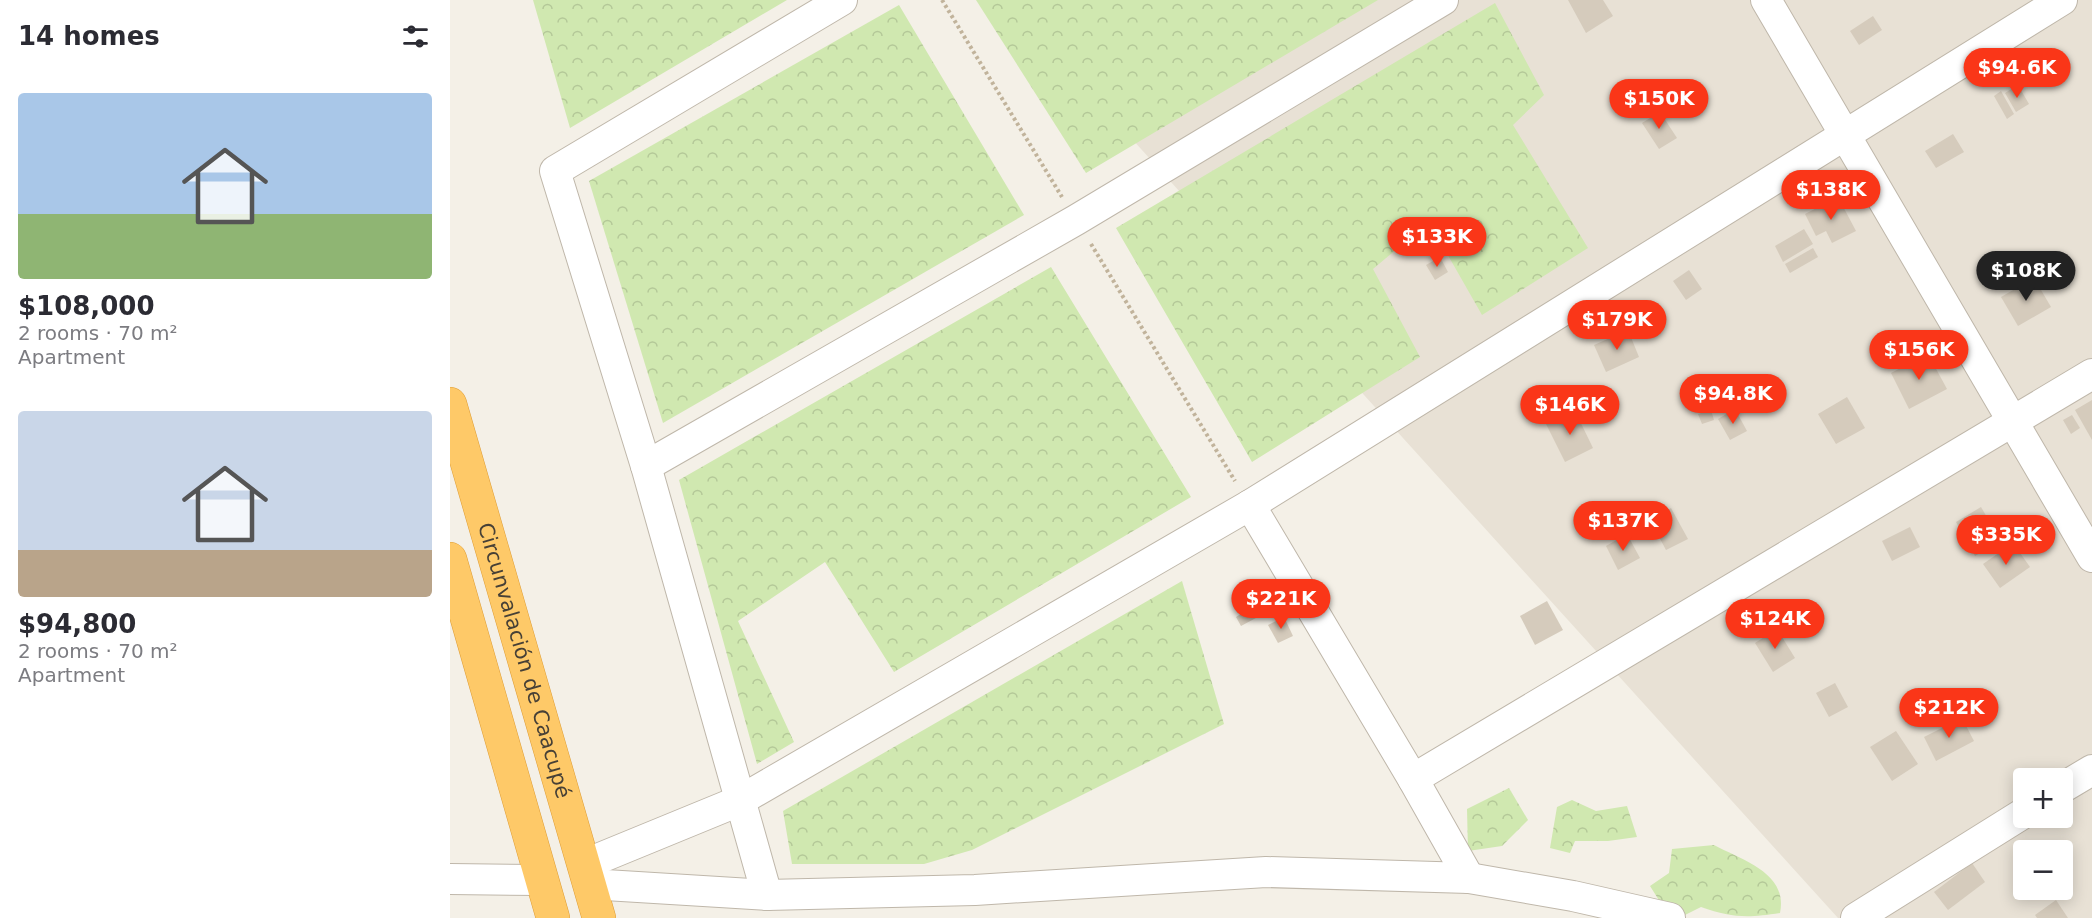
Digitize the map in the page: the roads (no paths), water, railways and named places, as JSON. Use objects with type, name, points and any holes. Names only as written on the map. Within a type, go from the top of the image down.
[{"type":"highway","name":"Circunvalación de Caacupé","points":[[450,404],[599,918]]},
{"type":"highway","name":"Circunvalación de Caacupé","points":[[450,559],[553,918]]},
{"type":"street","points":[[767,895],[646,466],[555,171],[842,0]]},
{"type":"street","points":[[646,466],[1076,220],[1443,0]]},
{"type":"street","points":[[1766,0],[2014,420],[2092,557]]},
{"type":"street","points":[[586,875],[739,801],[1250,505],[1844,133],[2061,0]]},
{"type":"street","points":[[1413,779],[2092,374]]},
{"type":"street","points":[[1250,505],[1413,779],[1469,878]]},
{"type":"street","points":[[2073,781],[2092,770]]},
{"type":"street","points":[[1856,918],[2013,820]]},
{"type":"street","points":[[586,875],[767,895],[975,890],[1266,872],[1469,878],[1573,896],[1670,918]]},
{"type":"street","points":[[450,879],[542,880]]}]
